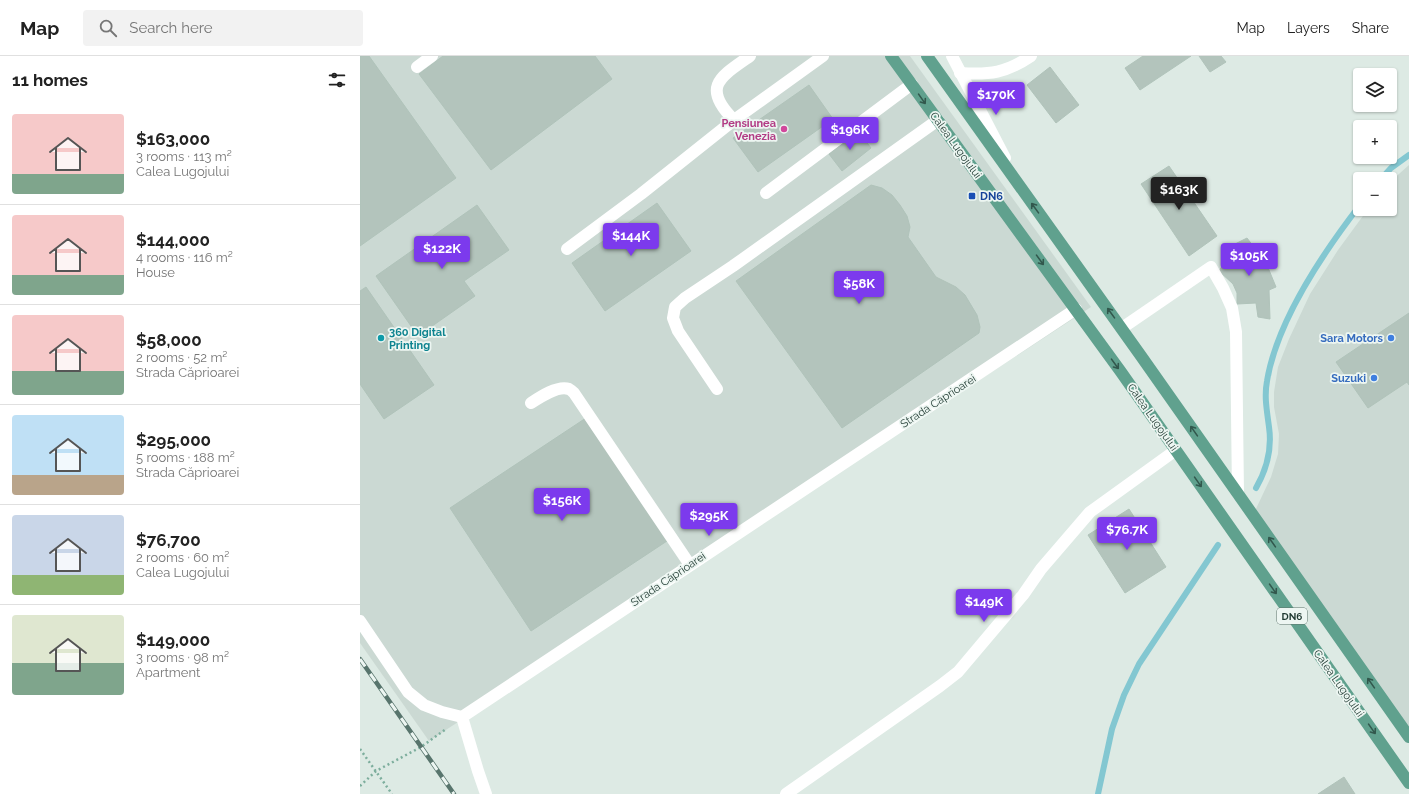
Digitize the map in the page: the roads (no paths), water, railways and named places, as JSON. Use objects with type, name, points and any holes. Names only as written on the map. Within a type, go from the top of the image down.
[{"type":"main road","name":"Calea Lugojului","points":[[891,56],[1076,309],[1409,783]]},
{"type":"main road","name":"DN6","points":[[927,56],[1122,328],[1409,737]]},
{"type":"street","points":[[417,67],[432,56]]},
{"type":"street","points":[[734,120],[720,103],[717,96],[717,86],[725,74],[750,56]]},
{"type":"street","points":[[567,249],[641,194],[734,120],[823,56]]},
{"type":"street","points":[[952,56],[1020,186]]},
{"type":"street","points":[[960,73],[982,74],[1006,70],[1031,56]]},
{"type":"street","points":[[766,193],[912,84]]},
{"type":"street","points":[[717,389],[678,331],[673,318],[675,307],[938,120]]},
{"type":"street","points":[[1122,328],[1211,268],[1223,288],[1232,308],[1236,332],[1238,494]]},
{"type":"street","name":"Strada Căprioarei","points":[[462,716],[1076,309]]},
{"type":"street","points":[[531,403],[546,393],[560,389],[569,389],[574,393],[690,565]]},
{"type":"street","points":[[786,794],[958,672],[1023,596],[1041,569],[1090,512],[1117,491],[1176,450]]},
{"type":"street","points":[[360,621],[408,692],[424,705],[442,712],[462,716],[486,794]]},
{"type":"waterway","points":[[1387,172],[1409,155]]},
{"type":"waterway","points":[[1256,488],[1266,466],[1270,443],[1266,404],[1266,387],[1272,358],[1291,311],[1303,288],[1331,244],[1353,214]]},
{"type":"waterway","points":[[1098,794],[1112,729],[1124,695],[1139,664],[1218,545]]},
{"type":"railway","points":[[360,659],[454,794]]},
{"type":"place","name":"Pensiunea Venezia","points":[[784,129]]},
{"type":"place","name":"DN6","points":[[972,196]]},
{"type":"place","name":"360 Digital Printing","points":[[381,338]]},
{"type":"place","name":"Sara Motors","points":[[1391,338]]},
{"type":"place","name":"Suzuki","points":[[1374,378]]}]
